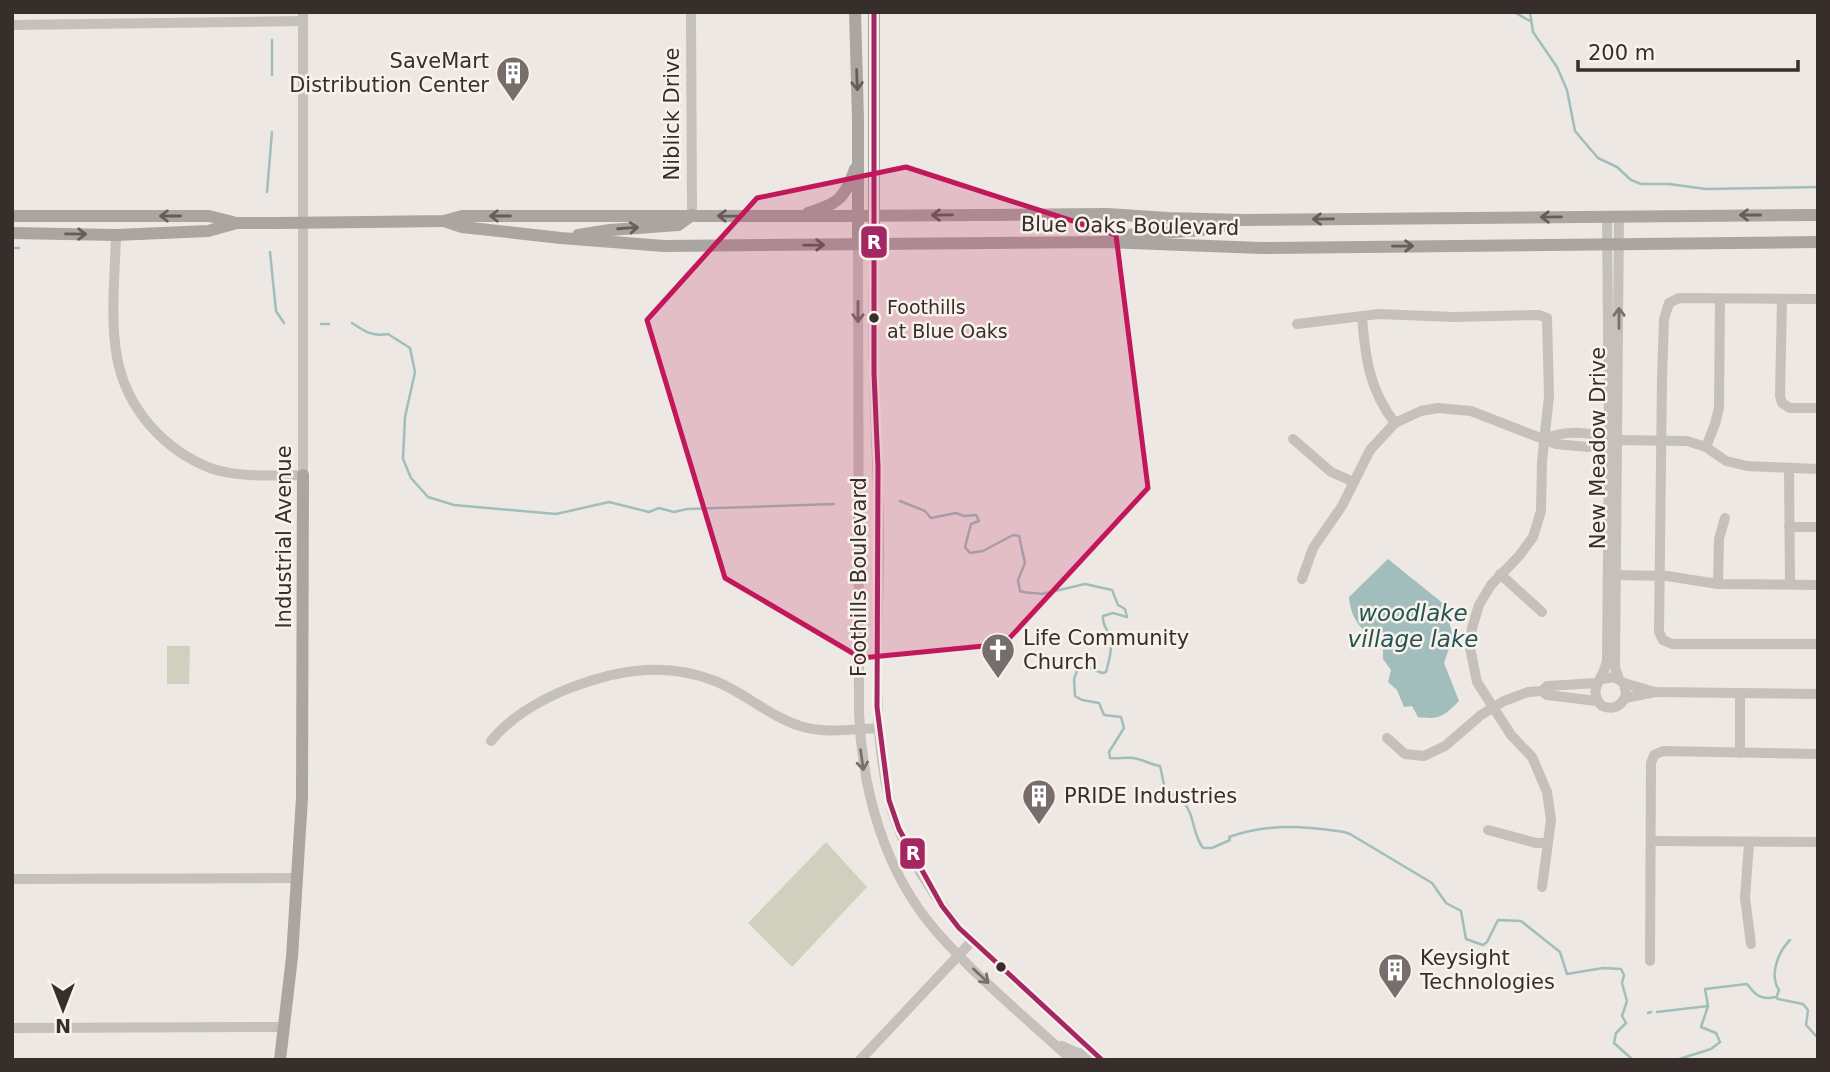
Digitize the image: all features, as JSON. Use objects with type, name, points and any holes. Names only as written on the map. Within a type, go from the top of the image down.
[{"type":"main road","name":"Foothills Boulevard","points":[[855,12],[858,244]]},
{"type":"main road","points":[[868,12],[869,34],[874,38]]},
{"type":"main road","name":"Foothills Boulevard","points":[[874,12],[874,244]]},
{"type":"main road","points":[[796,216],[832,205],[842,198],[858,159]]},
{"type":"main road","name":"Blue Oaks Boulevard","points":[[12,233],[116,234],[208,230],[237,223],[444,221],[462,216],[1107,214],[1244,220],[1818,215]]},
{"type":"main road","points":[[561,238],[610,230],[678,225],[692,215]]},
{"type":"main road","name":"Blue Oaks Boulevard","points":[[12,216],[209,216],[237,223]]},
{"type":"main road","points":[[1121,242],[1128,234],[1209,231],[1244,220]]},
{"type":"main road","name":"Blue Oaks Boulevard","points":[[444,221],[462,227],[664,246],[1121,242],[1261,248],[1818,242]]},
{"type":"main road","name":"Industrial Avenue","points":[[280,1060],[298,878],[303,728],[303,475]]},
{"type":"street","name":"Niblick Drive","points":[[691,12],[692,215]]},
{"type":"street","points":[[12,25],[303,17]]},
{"type":"street","name":"Industrial Avenue","points":[[303,17],[303,475]]},
{"type":"street","name":"New Meadow Drive","points":[[1613,216],[1612,575],[1615,668],[1622,681]]},
{"type":"street","points":[[116,234],[116,356],[130,397],[144,419],[171,446],[214,469],[247,475],[303,475]]},
{"type":"street","name":"Foothills Boulevard","points":[[858,244],[859,729],[864,773],[888,853],[921,911],[958,954],[1072,1060]]},
{"type":"street","name":"Foothills Boulevard","points":[[874,244],[874,373],[878,467],[877,707],[889,800],[900,829],[942,906],[972,941],[1100,1058]]},
{"type":"street","points":[[1818,299],[1679,298],[1669,303],[1664,319],[1659,576],[1659,632],[1663,640],[1672,644],[1818,644]]},
{"type":"street","points":[[1706,447],[1719,408],[1720,299]]},
{"type":"street","points":[[1782,299],[1782,403],[1790,408],[1818,408]]},
{"type":"street","points":[[1297,324],[1399,314],[1483,317],[1539,315],[1547,318],[1549,396],[1542,461],[1543,501],[1537,524],[1527,545],[1500,574],[1479,605],[1471,637],[1473,671],[1477,682],[1511,735],[1532,757],[1544,779],[1551,820],[1542,887]]},
{"type":"street","points":[[1362,316],[1365,358],[1370,377],[1377,397],[1395,423]]},
{"type":"street","points":[[1302,579],[1313,548],[1342,506],[1370,450],[1395,423],[1421,411],[1457,408],[1483,415],[1520,432],[1556,444],[1596,447],[1613,440]]},
{"type":"street","points":[[1545,439],[1555,434],[1596,434],[1613,440],[1687,441],[1706,447],[1726,461],[1747,467],[1818,469]]},
{"type":"street","points":[[1573,434],[1573,446]]},
{"type":"street","points":[[1293,439],[1331,472],[1354,482]]},
{"type":"street","points":[[1788,469],[1790,584]]},
{"type":"street","points":[[1718,584],[1719,539],[1725,518]]},
{"type":"street","points":[[1788,527],[1818,527]]},
{"type":"street","points":[[1500,574],[1542,612]]},
{"type":"street","points":[[1612,575],[1659,576],[1718,584],[1818,585]]},
{"type":"street","name":"New Meadow Drive","points":[[1599,681],[1606,660],[1612,575]]},
{"type":"street","points":[[491,741],[516,716],[546,699],[585,682],[617,672],[639,669],[682,671],[713,680],[777,717],[817,730],[879,728]]},
{"type":"street","points":[[1387,738],[1405,754],[1424,756],[1446,746],[1492,708],[1516,695],[1542,691],[1548,695],[1614,677],[1656,692]]},
{"type":"street","points":[[1597,701],[1595,689],[1599,681]]},
{"type":"street","points":[[1562,691],[1614,708],[1625,698],[1626,689],[1622,681]]},
{"type":"street","points":[[1625,698],[1656,692],[1818,694]]},
{"type":"street","points":[[1740,693],[1740,753]]},
{"type":"street","points":[[1650,961],[1651,763],[1654,755],[1663,751],[1818,754]]},
{"type":"street","points":[[1488,831],[1548,844]]},
{"type":"street","points":[[1651,841],[1818,842]]},
{"type":"street","points":[[1749,843],[1745,898],[1751,944]]},
{"type":"street","points":[[12,879],[298,878]]},
{"type":"street","points":[[860,1060],[972,941]]},
{"type":"street","points":[[12,1028],[284,1027]]},
{"type":"street","points":[[1052,1041],[1079,1054],[1100,1058]]},
{"type":"highlighted area","points":[[906,167],[1116,235],[1148,488],[1004,644],[861,658],[725,578],[647,320],[757,198]]},
{"type":"green space","points":[[167,646],[190,646],[189,684],[167,684]]},
{"type":"green space","points":[[826,842],[867,887],[792,967],[748,923]]},
{"type":"water","name":"woodlake village lake","points":[[1388,559],[1445,605],[1453,637],[1444,663],[1459,701],[1437,717],[1418,717],[1412,706],[1404,707],[1397,690],[1388,682],[1391,670],[1383,659],[1383,646],[1364,631],[1352,613],[1349,597]]},
{"type":"waterway","points":[[1514,12],[1530,21]]},
{"type":"waterway","points":[[1530,12],[1533,32],[1557,67],[1567,90],[1575,131],[1598,158],[1617,167],[1631,180],[1641,184],[1669,184],[1706,189],[1818,187]]},
{"type":"waterway","points":[[272,40],[272,75]]},
{"type":"waterway","points":[[267,192],[272,132]]},
{"type":"waterway","points":[[12,248],[19,248]]},
{"type":"waterway","points":[[270,252],[276,311],[284,323]]},
{"type":"waterway","points":[[352,323],[373,334],[388,334],[410,348],[415,372],[405,417],[403,459],[411,478],[428,497],[454,505],[556,514],[609,502],[649,512],[659,508],[674,512],[687,509],[834,504]]},
{"type":"waterway","points":[[321,324],[329,324]]},
{"type":"waterway","points":[[900,501],[925,511],[931,518],[956,513],[964,516],[976,515],[979,521],[971,524],[965,547],[970,553],[983,551],[1013,535],[1019,536],[1025,563],[1018,580],[1020,591],[1042,594],[1085,584],[1112,590],[1118,605],[1125,609],[1127,617],[1113,613],[1103,616],[1111,646],[1106,672],[1085,666],[1078,668],[1074,679],[1075,696],[1099,703],[1104,715],[1121,717],[1124,728],[1109,752],[1110,758],[1133,758],[1160,766],[1165,789],[1187,807],[1203,848],[1212,848],[1230,840],[1229,837],[1258,829],[1315,828],[1350,834],[1432,883],[1446,903],[1461,911],[1466,939],[1483,945],[1498,920],[1521,921],[1560,952],[1567,974],[1603,968],[1621,969],[1627,1001],[1622,1016],[1626,1023],[1616,1033],[1614,1043],[1633,1060]]},
{"type":"waterway","points":[[1777,996],[1779,990],[1775,978],[1776,964],[1790,940]]},
{"type":"waterway","points":[[1676,1060],[1711,1049],[1720,1042],[1716,1033],[1701,1027],[1708,1006],[1705,989],[1747,984],[1763,997],[1776,997],[1803,1004],[1808,1010],[1806,1025],[1818,1038]]},
{"type":"waterway","points":[[1657,1012],[1708,1006]]},
{"type":"transit line","name":"R","points":[[874,12],[877,707],[889,800],[899,829],[942,906],[959,928],[1102,1060]]},
{"type":"place","name":"SaveMart Distribution Center","points":[[513,103]]},
{"type":"place","name":"Foothills at Blue Oaks","points":[[874,318]]},
{"type":"place","name":"Life Community Church","points":[[998,680]]},
{"type":"place","name":"PRIDE Industries","points":[[1039,826]]},
{"type":"place","name":"Keysight Technologies","points":[[1395,1000]]}]
